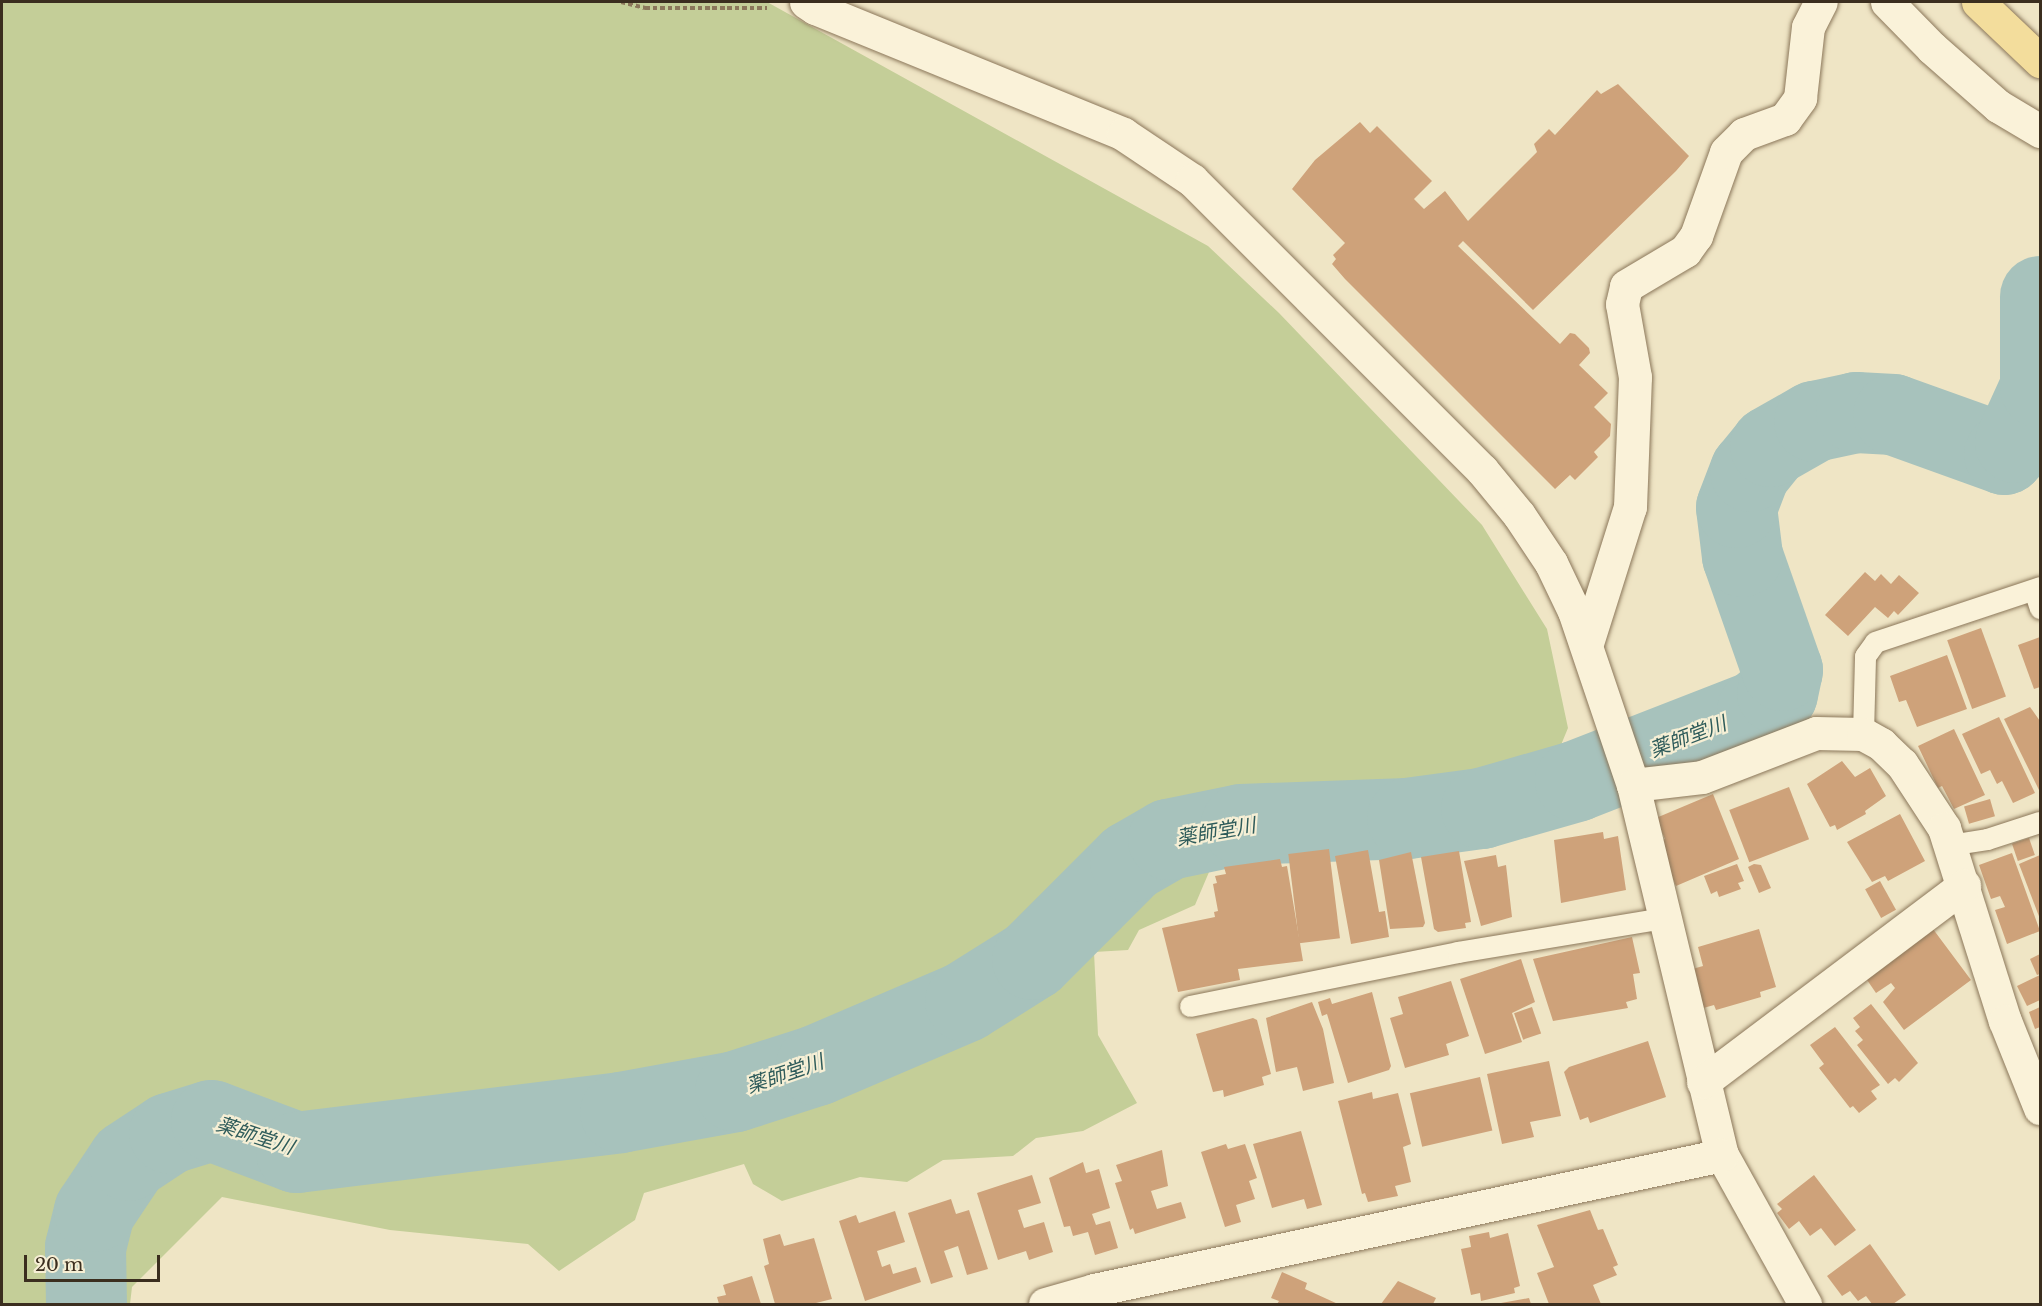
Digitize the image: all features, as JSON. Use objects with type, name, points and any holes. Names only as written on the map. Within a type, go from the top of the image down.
[{"type":"main road","points":[[1978,2],[2040,61]]},
{"type":"street","points":[[1587,643],[1630,507],[1635,378],[1622,304],[1626,286],[1685,251],[1696,236],[1726,152],[1744,134],[1785,119],[1800,98],[1809,27],[1821,2]]},
{"type":"street","points":[[1887,2],[1932,48],[1998,106],[2040,131]]},
{"type":"street","points":[[811,5],[1123,134],[1192,180],[1482,470],[1519,515],[1551,563],[1587,643],[1633,785],[1722,1155],[1805,1305]]},
{"type":"street","points":[[1633,785],[1702,777],[1816,733],[1863,734],[1881,744],[1902,764],[1944,828],[2006,1021],[2040,1108]]},
{"type":"street","points":[[1703,1082],[1964,885]]},
{"type":"street","points":[[1045,1305],[1094,1297],[1722,1155]]},
{"type":"lane","points":[[1863,734],[1865,656],[1875,642],[2038,595]]},
{"type":"lane","points":[[1949,845],[1987,839],[2039,822]]},
{"type":"lane","points":[[1190,1006],[1458,952],[1664,918]]},
{"type":"path","points":[[621,2],[645,8],[811,5]]},
{"type":"green space","points":[[2,2],[767,2],[1208,246],[1279,313],[1482,525],[1547,629],[1568,728],[1532,815],[1496,835],[1392,830],[1215,858],[1195,905],[1139,930],[1128,950],[1094,952],[1098,1035],[1137,1103],[1083,1131],[1036,1138],[1013,1156],[943,1160],[907,1182],[860,1177],[782,1201],[753,1184],[744,1164],[644,1193],[635,1220],[559,1271],[528,1244],[390,1230],[222,1197],[132,1287],[130,1304],[2,1304]]},
{"type":"building","points":[[1618,84],[1689,156],[1676,171],[1533,310],[1463,241],[1458,246],[1560,344],[1570,333],[1575,334],[1589,348],[1590,353],[1579,365],[1608,393],[1594,407],[1611,424],[1610,436],[1594,452],[1598,457],[1575,480],[1570,475],[1555,489],[1345,279],[1332,264],[1336,259],[1333,255],[1345,243],[1292,189],[1315,160],[1360,122],[1370,133],[1377,126],[1432,181],[1414,199],[1424,209],[1445,191],[1468,221],[1537,152],[1534,144],[1549,129],[1555,135],[1597,90],[1601,94]]},
{"type":"building","points":[[1865,572],[1875,581],[1881,574],[1891,584],[1899,575],[1919,593],[1898,615],[1894,611],[1888,618],[1875,607],[1848,636],[1825,615]]},
{"type":"building","points":[[1981,628],[2006,697],[1972,709],[1947,640]]},
{"type":"building","points":[[2040,637],[2040,687],[2034,689],[2018,645]]},
{"type":"building","points":[[1947,655],[1967,709],[1917,727],[1906,700],[1899,702],[1890,676]]},
{"type":"building","points":[[2030,707],[2040,721],[2040,792],[2004,719]]},
{"type":"building","points":[[1999,717],[2035,793],[2013,803],[2002,781],[1997,784],[1990,770],[1981,774],[1962,734]]},
{"type":"building","points":[[1954,729],[1985,795],[1954,809],[1942,786],[1938,788],[1918,746]]},
{"type":"building","points":[[1842,761],[1855,777],[1870,768],[1886,796],[1865,811],[1866,814],[1837,830],[1835,825],[1830,827],[1807,784]]},
{"type":"building","points":[[1789,787],[1809,839],[1749,862],[1729,810]]},
{"type":"building","points":[[1713,794],[1739,859],[1676,886],[1658,842],[1665,839],[1656,818]]},
{"type":"building","points":[[1990,799],[1995,816],[1969,824],[1964,806]]},
{"type":"building","points":[[1900,814],[1925,861],[1888,881],[1885,876],[1872,882],[1847,842]]},
{"type":"building","points":[[1603,832],[1604,839],[1618,836],[1626,890],[1561,903],[1554,840]]},
{"type":"building","points":[[2029,838],[2035,855],[2018,861],[2012,844]]},
{"type":"building","points":[[1329,849],[1340,938],[1299,943],[1288,854]]},
{"type":"building","points":[[1368,850],[1379,912],[1385,911],[1389,937],[1351,944],[1335,856]]},
{"type":"building","points":[[1459,851],[1471,922],[1465,923],[1466,928],[1438,932],[1434,929],[1421,857]]},
{"type":"building","points":[[1411,852],[1425,923],[1423,927],[1390,929],[1379,860]]},
{"type":"building","points":[[2012,853],[2040,931],[2007,944],[1995,910],[2005,907],[2000,896],[1991,899],[1979,865]]},
{"type":"building","points":[[1496,855],[1498,867],[1506,865],[1512,917],[1481,926],[1464,861]]},
{"type":"building","points":[[2040,855],[2040,919],[2019,864]]},
{"type":"building","points":[[1280,859],[1282,867],[1287,866],[1303,961],[1238,969],[1240,980],[1178,992],[1162,928],[1215,917],[1214,912],[1218,911],[1213,884],[1217,883],[1215,876],[1226,874],[1224,867]]},
{"type":"building","points":[[1737,864],[1744,881],[1738,883],[1741,889],[1719,897],[1717,891],[1711,894],[1704,876]]},
{"type":"building","points":[[1754,864],[1761,865],[1771,888],[1759,893],[1748,867]]},
{"type":"building","points":[[1880,881],[1896,910],[1881,918],[1865,889]]},
{"type":"building","points":[[1759,929],[1776,987],[1760,992],[1761,997],[1716,1010],[1714,1005],[1700,1009],[1689,970],[1703,966],[1698,947]]},
{"type":"building","points":[[1933,929],[1971,980],[1904,1030],[1883,1002],[1895,988],[1891,983],[1876,993],[1865,977]]},
{"type":"building","points":[[1632,937],[1640,973],[1633,974],[1637,999],[1626,1002],[1628,1008],[1553,1021],[1533,959]]},
{"type":"building","points":[[2040,954],[2040,974],[2037,975],[2030,959]]},
{"type":"building","points":[[1521,959],[1535,1002],[1512,1013],[1522,1042],[1485,1054],[1460,979]]},
{"type":"building","points":[[2040,975],[2040,1000],[2027,1006],[2017,986]]},
{"type":"building","points":[[1451,981],[1469,1036],[1446,1044],[1449,1055],[1405,1068],[1390,1018],[1403,1014],[1398,997]]},
{"type":"building","points":[[1372,992],[1391,1066],[1389,1070],[1348,1083],[1327,1014],[1322,1016],[1318,1002],[1330,998],[1332,1004]]},
{"type":"building","points":[[1312,1002],[1323,1029],[1334,1083],[1303,1091],[1297,1067],[1276,1072],[1266,1018]]},
{"type":"building","points":[[1871,1004],[1918,1063],[1899,1082],[1895,1078],[1888,1084],[1857,1045],[1863,1040],[1855,1031],[1860,1027],[1853,1018]]},
{"type":"building","points":[[1532,1007],[1541,1033],[1523,1040],[1514,1013]]},
{"type":"building","points":[[2040,1007],[2040,1027],[2035,1029],[2029,1012]]},
{"type":"building","points":[[1253,1018],[1257,1020],[1271,1074],[1262,1077],[1264,1085],[1224,1097],[1223,1090],[1213,1092],[1196,1034]]},
{"type":"building","points":[[1835,1027],[1880,1085],[1871,1091],[1877,1099],[1859,1113],[1853,1106],[1850,1108],[1819,1068],[1824,1064],[1810,1045]]},
{"type":"building","points":[[1648,1041],[1666,1097],[1590,1123],[1588,1117],[1580,1120],[1564,1072],[1569,1067]]},
{"type":"building","points":[[1549,1061],[1561,1116],[1530,1122],[1534,1137],[1502,1144],[1487,1074]]},
{"type":"building","points":[[1480,1077],[1492,1131],[1422,1147],[1410,1093]]},
{"type":"building","points":[[1372,1092],[1373,1099],[1398,1093],[1411,1144],[1403,1147],[1411,1182],[1395,1186],[1398,1196],[1368,1202],[1365,1193],[1362,1194],[1338,1101]]},
{"type":"building","points":[[1301,1131],[1322,1205],[1307,1209],[1304,1199],[1272,1208],[1253,1144]]},
{"type":"building","points":[[1226,1144],[1228,1149],[1245,1144],[1257,1178],[1249,1181],[1255,1199],[1236,1205],[1241,1222],[1225,1227],[1201,1152]]},
{"type":"building","points":[[1162,1150],[1168,1186],[1151,1191],[1157,1209],[1181,1202],[1186,1218],[1135,1234],[1133,1228],[1130,1230],[1115,1183],[1122,1181],[1116,1165]]},
{"type":"building","points":[[1083,1162],[1086,1173],[1099,1169],[1110,1208],[1092,1214],[1096,1225],[1110,1221],[1118,1248],[1095,1255],[1088,1232],[1073,1236],[1070,1226],[1064,1227],[1049,1178]]},
{"type":"building","points":[[1032,1175],[1041,1203],[1018,1210],[1024,1228],[1044,1222],[1053,1252],[1029,1260],[1026,1251],[998,1260],[977,1193]]},
{"type":"building","points":[[1814,1175],[1856,1230],[1835,1246],[1821,1228],[1810,1236],[1799,1221],[1789,1229],[1777,1213],[1782,1209],[1777,1204]]},
{"type":"building","points":[[951,1199],[956,1214],[969,1210],[988,1269],[967,1275],[958,1246],[944,1251],[953,1277],[931,1284],[908,1213]]},
{"type":"building","points":[[1590,1210],[1598,1230],[1603,1229],[1618,1265],[1613,1267],[1617,1275],[1593,1285],[1601,1304],[1549,1304],[1537,1273],[1554,1267],[1537,1225]]},
{"type":"building","points":[[895,1211],[905,1242],[877,1251],[882,1267],[890,1264],[893,1274],[916,1267],[921,1282],[865,1301],[839,1221],[856,1215],[859,1223]]},
{"type":"building","points":[[1489,1232],[1490,1238],[1508,1233],[1520,1286],[1514,1288],[1515,1293],[1481,1301],[1480,1293],[1471,1295],[1461,1249],[1471,1247],[1469,1236]]},
{"type":"building","points":[[780,1234],[784,1246],[814,1238],[832,1299],[812,1304],[775,1304],[764,1266],[769,1264],[763,1239]]},
{"type":"building","points":[[1870,1244],[1906,1295],[1893,1304],[1872,1304],[1866,1296],[1858,1301],[1850,1291],[1842,1296],[1827,1276]]},
{"type":"building","points":[[1282,1272],[1307,1283],[1305,1289],[1338,1304],[1277,1304],[1279,1301],[1271,1298]]},
{"type":"building","points":[[752,1276],[761,1304],[719,1304],[717,1297],[726,1295],[723,1285]]},
{"type":"building","points":[[1398,1281],[1436,1298],[1433,1304],[1381,1304]]},
{"type":"building","points":[[1529,1298],[1531,1304],[1501,1304],[1501,1303]]},
{"type":"waterway","name":"薬師堂川","points":[[86,1304],[85,1247],[94,1211],[128,1160],[169,1133],[211,1120],[296,1152],[620,1112],[735,1091],[816,1065],[965,1001],[1032,959],[1130,861],[1168,839],[1241,824],[1407,818],[1481,808],[1575,781],[1757,710],[1777,693],[1782,670],[1742,556],[1736,507],[1750,471],[1770,446],[1814,421],[1856,412],[1893,414],[2004,454],[2015,442],[2040,387],[2040,296]]}]
